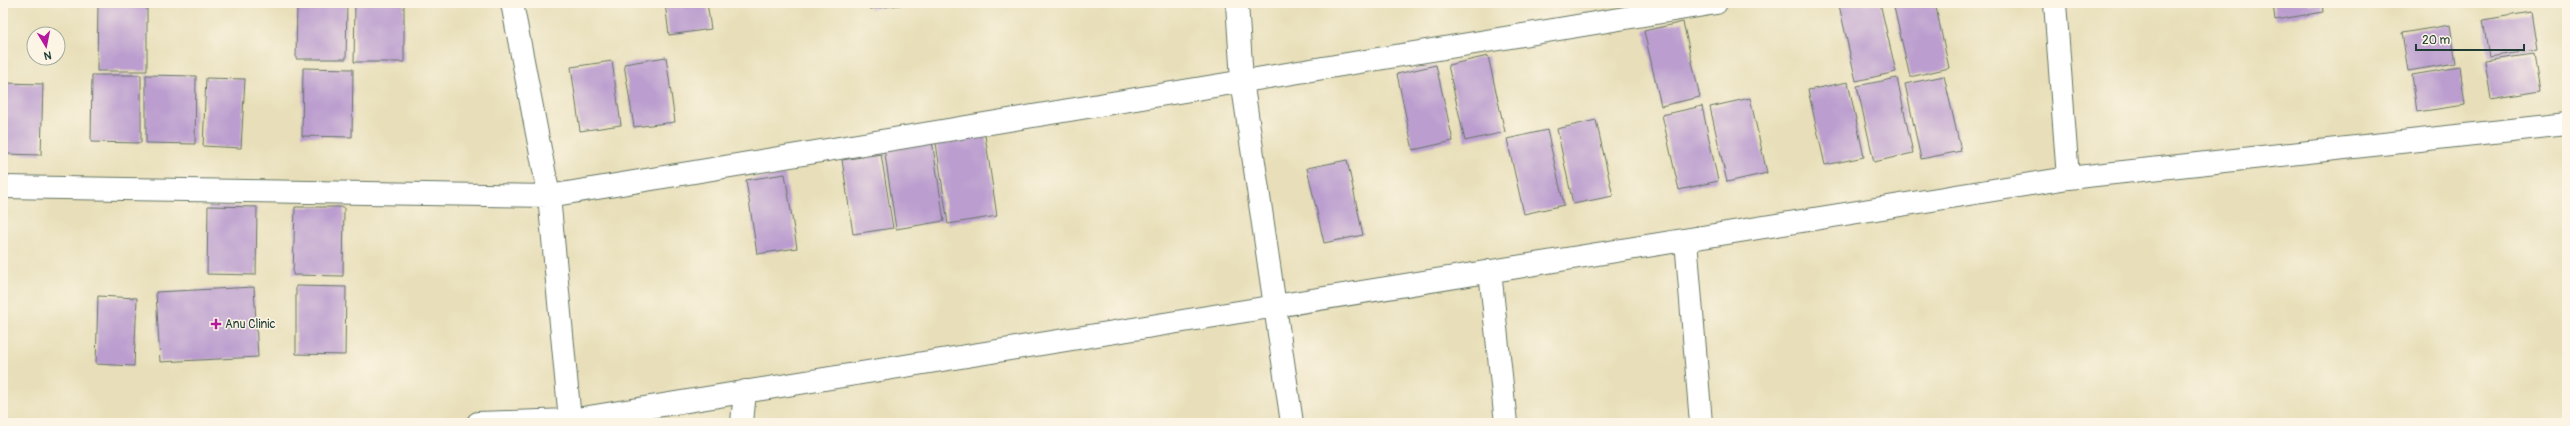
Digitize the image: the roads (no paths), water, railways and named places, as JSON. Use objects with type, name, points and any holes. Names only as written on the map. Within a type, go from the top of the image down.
[{"type":"street","points":[[512,3],[549,196],[570,421]]},
{"type":"street","points":[[1237,3],[1242,80],[1292,423]]},
{"type":"street","points":[[3,187],[549,196],[1242,80],[1716,3]]},
{"type":"street","points":[[2055,3],[2068,178]]},
{"type":"street","points":[[478,423],[570,421],[745,391],[2068,178],[2567,124]]},
{"type":"street","points":[[1686,240],[1701,423]]},
{"type":"street","points":[[1490,271],[1506,423]]},
{"type":"street","points":[[742,423],[745,391]]},
{"type":"place","name":"Anu Clinic","points":[[216,324]]}]
